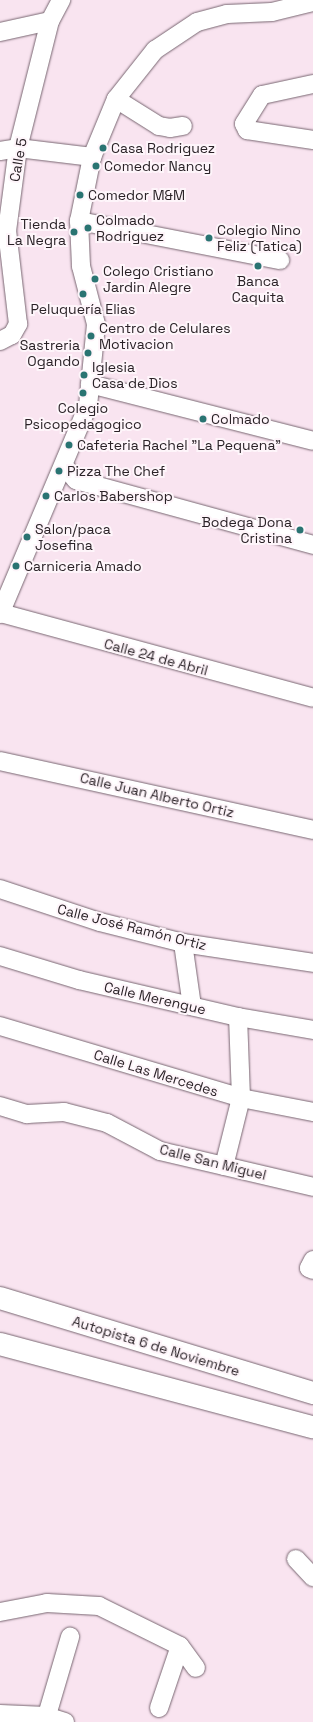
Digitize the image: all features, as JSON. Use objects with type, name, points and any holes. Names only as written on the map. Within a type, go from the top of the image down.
[{"type":"highway","name":"Autopista 6 de Noviembre","points":[[0,1298],[313,1393]]},
{"type":"highway","points":[[0,1344],[313,1427]]},
{"type":"street","name":"Calle 5","points":[[0,341],[12,335],[18,324],[5,262],[7,231],[18,148],[50,21],[62,0]]},
{"type":"street","points":[[0,614],[64,468],[88,406],[96,324],[82,266],[79,221],[92,157],[116,99],[155,50],[197,22],[227,14],[272,12],[313,2]]},
{"type":"street","points":[[1,29],[50,21]]},
{"type":"street","points":[[313,84],[262,95],[244,124],[248,130],[313,140]]},
{"type":"street","points":[[116,99],[159,126],[170,128],[183,126]]},
{"type":"street","points":[[0,151],[18,148],[92,157]]},
{"type":"street","points":[[79,221],[280,260]]},
{"type":"street","points":[[90,384],[313,442]]},
{"type":"street","points":[[64,468],[76,480],[313,545]]},
{"type":"street","name":"Calle 24 de Abril","points":[[0,614],[313,698]]},
{"type":"street","name":"Calle Juan Alberto Ortiz","points":[[0,761],[313,830]]},
{"type":"street","name":"Calle José Ramón Ortiz","points":[[0,889],[100,922],[183,943],[313,963]]},
{"type":"street","points":[[183,943],[192,1006]]},
{"type":"street","name":"Calle Merengue","points":[[0,956],[79,980],[238,1017],[313,1030]]},
{"type":"street","points":[[224,1166],[241,1098],[238,1017]]},
{"type":"street","name":"Calle Las Mercedes","points":[[0,1026],[241,1098],[313,1112]]},
{"type":"street","name":"Calle San Miguel","points":[[0,1106],[27,1114],[64,1112],[107,1123],[160,1151],[313,1187]]},
{"type":"street","points":[[296,1559],[313,1577]]},
{"type":"street","points":[[0,1612],[47,1603],[100,1606],[180,1646],[196,1668]]},
{"type":"street","points":[[46,1719],[70,1637]]},
{"type":"street","points":[[159,1708],[180,1646]]},
{"type":"street","points":[[0,1714],[65,1722]]},
{"type":"place","name":"Casa Rodriguez","points":[[103,148]]},
{"type":"place","name":"Comedor Nancy","points":[[96,166]]},
{"type":"place","name":"Comedor M&M","points":[[80,195]]},
{"type":"place","name":"Colmado Rodriguez","points":[[88,228]]},
{"type":"place","name":"Tienda La Negra","points":[[74,232]]},
{"type":"place","name":"Colegio Nino Feliz (Tatica)","points":[[209,238]]},
{"type":"place","name":"Banca Caquita","points":[[258,266]]},
{"type":"place","name":"Colego Cristiano Jardin Alegre","points":[[95,279]]},
{"type":"place","name":"Peluquería Elias","points":[[83,294]]},
{"type":"place","name":"Centro de Celulares Motivacion","points":[[91,336]]},
{"type":"place","name":"Sastreria Ogando","points":[[88,353]]},
{"type":"place","name":"Iglesia Casa de Dios","points":[[84,375]]},
{"type":"place","name":"Colegio Psicopedagogico","points":[[83,393]]},
{"type":"place","name":"Colmado","points":[[203,419]]},
{"type":"place","name":"Cafeteria Rachel \"La Pequena\"","points":[[69,445]]},
{"type":"place","name":"Pizza The Chef","points":[[59,471]]},
{"type":"place","name":"Carlos Babershop","points":[[46,496]]},
{"type":"place","name":"Bodega Dona Cristina","points":[[300,530]]},
{"type":"place","name":"Salon/paca Josefina","points":[[27,537]]},
{"type":"place","name":"Carniceria Amado","points":[[16,566]]}]
